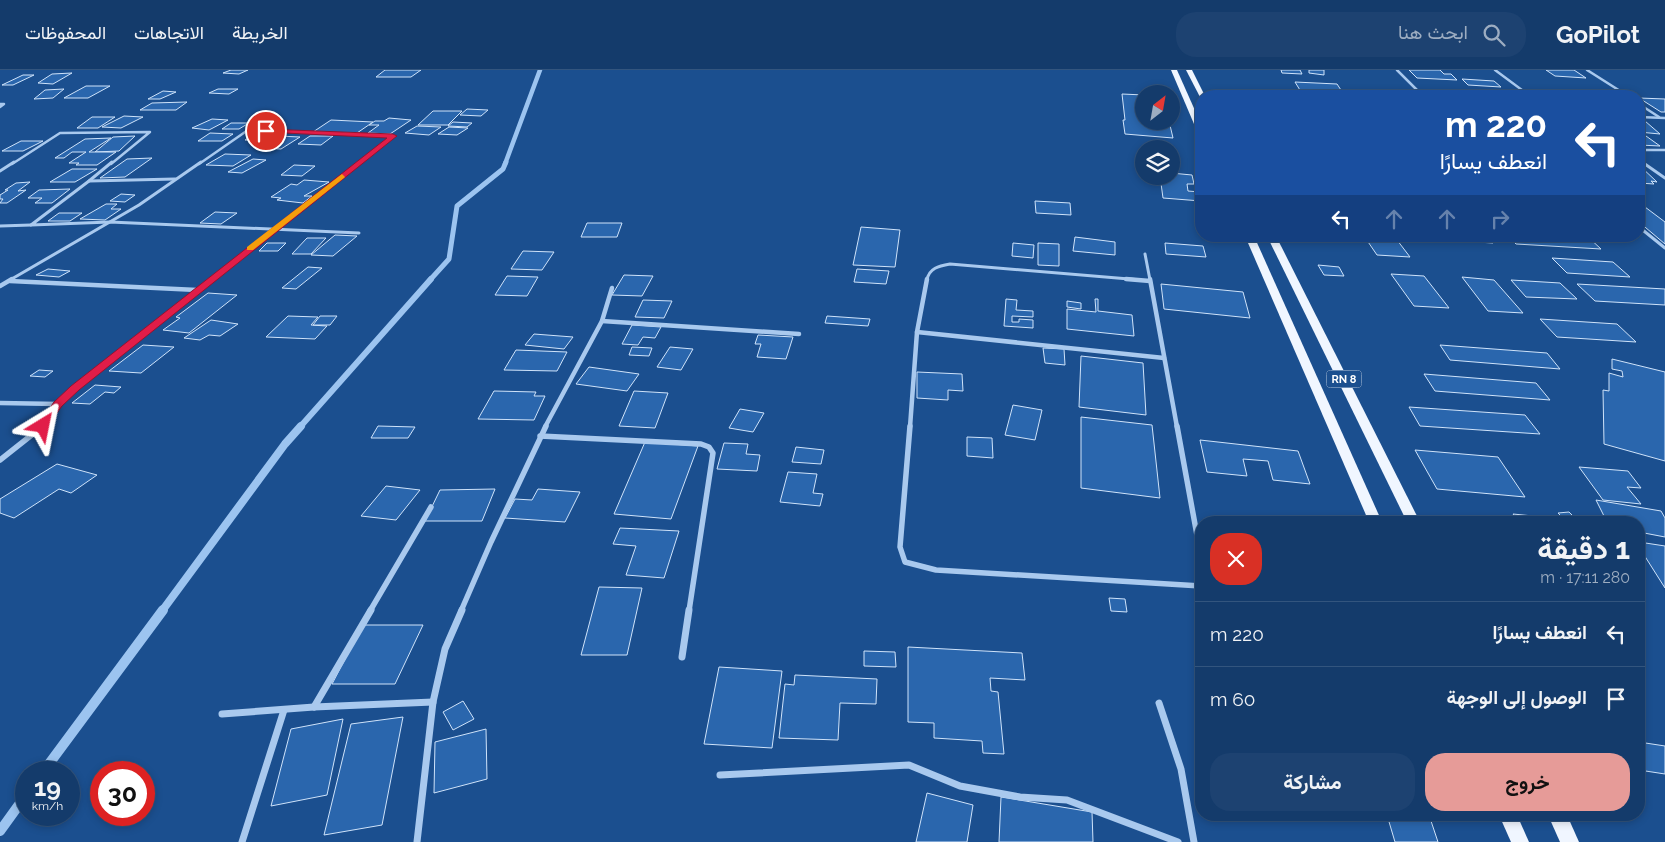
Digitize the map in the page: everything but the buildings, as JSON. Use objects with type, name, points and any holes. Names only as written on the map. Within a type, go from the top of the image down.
[{"type":"main road","points":[[1174,70],[1195,117]]},
{"type":"main road","points":[[1189,70],[1199,90]]},
{"type":"main road","name":"RN 8","points":[[1252,242],[1373,516]]},
{"type":"main road","name":"RN 8","points":[[1274,242],[1411,516]]},
{"type":"main road","points":[[1511,821],[1520,842]]},
{"type":"main road","points":[[1560,821],[1570,842]]},
{"type":"street","points":[[1397,70],[1417,90]]},
{"type":"street","points":[[1495,70],[1522,90]]},
{"type":"street","points":[[1587,70],[1619,90]]},
{"type":"street","points":[[1645,108],[1659,118]]},
{"type":"street","points":[[1645,117],[1665,118]]},
{"type":"street","points":[[0,286],[139,205],[248,130],[393,136],[75,388],[58,404],[43,426],[0,460]]},
{"type":"street","points":[[0,171],[60,133],[150,132],[31,224]]},
{"type":"street","points":[[1645,150],[1665,150]]},
{"type":"street","points":[[1645,164],[1665,178]]},
{"type":"street","points":[[89,181],[175,179]]},
{"type":"street","points":[[0,226],[110,222],[359,233]]},
{"type":"street","points":[[1645,232],[1665,248]]},
{"type":"street","points":[[1145,254],[1195,525]]},
{"type":"street","points":[[1150,281],[950,264],[935,267],[928,275],[917,332],[900,547],[905,562],[936,570],[1195,586]]},
{"type":"street","points":[[9,281],[197,290]]},
{"type":"street","points":[[417,842],[434,702],[444,649],[540,436],[602,321],[612,288]]},
{"type":"street","points":[[602,321],[799,334]]},
{"type":"street","points":[[917,332],[1164,358]]},
{"type":"street","points":[[0,403],[58,404]]},
{"type":"street","points":[[540,436],[701,444],[709,446],[713,453],[682,658]]},
{"type":"street","points":[[314,707],[431,507]]},
{"type":"street","points":[[222,714],[314,707],[434,702]]},
{"type":"street","points":[[1159,704],[1181,769],[1194,842]]},
{"type":"street","points":[[242,842],[284,710]]},
{"type":"street","points":[[720,774],[909,766],[960,786],[1020,797],[1067,800],[1178,842]]},
{"type":"waterway","points":[[505,164],[540,70]]},
{"type":"waterway","points":[[430,280],[449,259],[457,206],[503,169],[506,162]]},
{"type":"waterway","points":[[300,427],[431,279]]},
{"type":"waterway","points":[[162,611],[285,444],[301,426]]},
{"type":"waterway","points":[[51,761],[163,610]]},
{"type":"waterway","points":[[0,831],[15,810]]},
{"type":"slow traffic","points":[[250,248],[342,177]]},
{"type":"route","points":[[43,426],[58,404],[75,388],[393,136],[266,131]]}]
